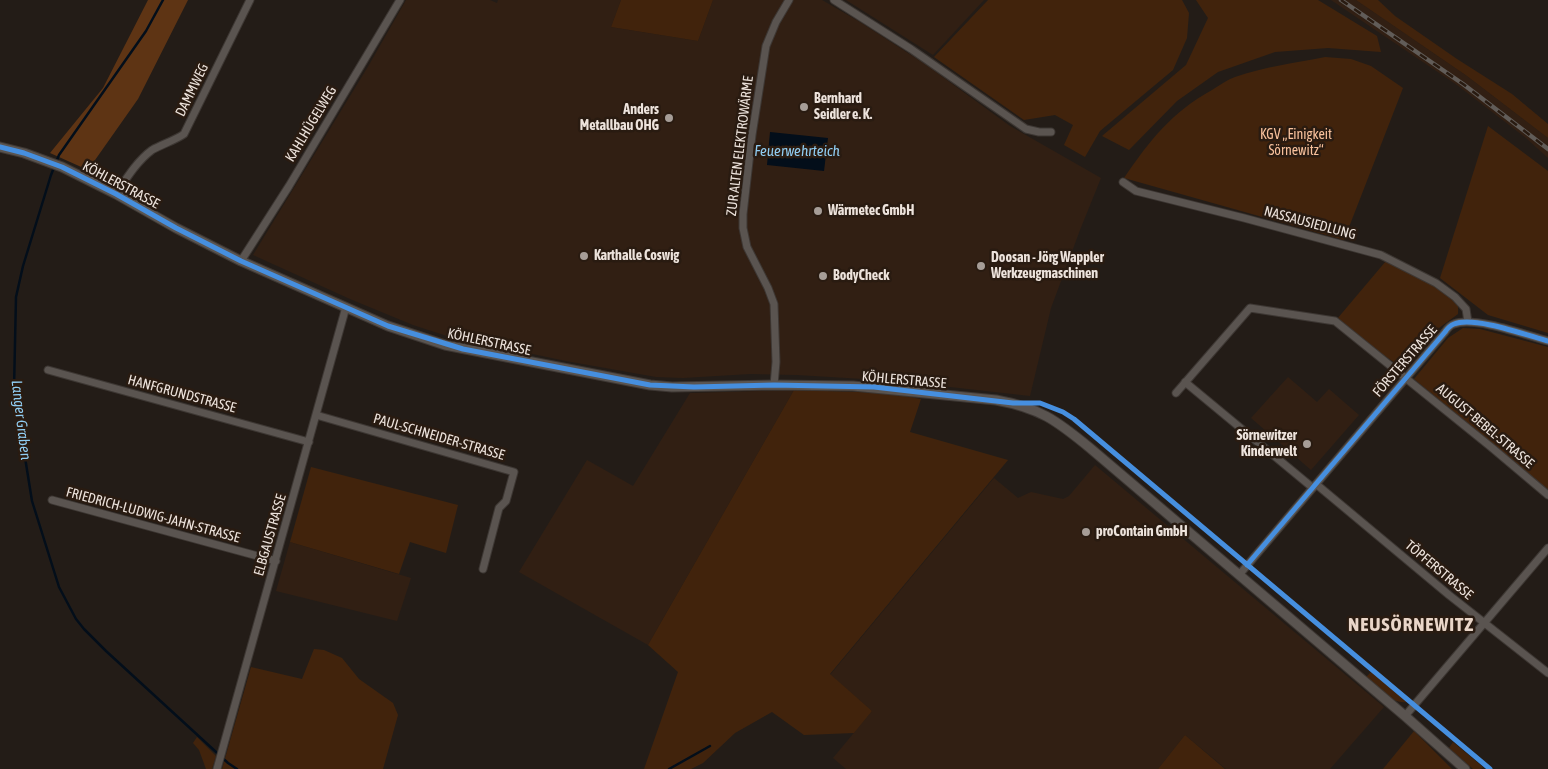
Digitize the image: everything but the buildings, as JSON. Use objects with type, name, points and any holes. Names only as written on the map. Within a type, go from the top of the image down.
[{"type":"street","name":"DAMMWEG","points":[[116,194],[136,166],[152,150],[174,141],[184,134],[250,0]]},
{"type":"street","name":"KAHLHÜGELWEG","points":[[242,260],[400,0]]},
{"type":"street","name":"ZUR ALTEN ELEKTROWÄRME","points":[[774,385],[776,362],[774,304],[747,247],[743,228],[743,214],[752,135],[766,46],[776,22],[789,0]]},
{"type":"street","points":[[834,0],[910,49],[1026,129],[1051,132]]},
{"type":"street","name":"KÖHLERSTRASSE","points":[[0,147],[62,166],[176,228],[346,308],[388,326],[454,347],[642,384],[672,387],[774,385],[883,388],[996,400],[1038,411],[1071,432],[1465,769]]},
{"type":"street","name":"NASSAUSIEDLUNG","points":[[1123,182],[1136,191],[1382,255],[1436,283],[1455,297],[1466,309],[1468,322]]},
{"type":"street","name":"ELBGAUSTRASSE","points":[[218,765],[346,308]]},
{"type":"street","name":"FÖRSTERSTRASSE","points":[[1176,393],[1250,308],[1335,321],[1406,377]]},
{"type":"street","points":[[1468,322],[1494,326],[1548,341]]},
{"type":"street","name":"FÖRSTERSTRASSE","points":[[1239,575],[1445,332],[1454,324],[1468,322]]},
{"type":"street","name":"HANFGRUNDSTRASSE","points":[[48,370],[309,442]]},
{"type":"street","name":"AUGUST-BEBEL-STRASSE","points":[[1406,377],[1492,446],[1548,496]]},
{"type":"street","points":[[1186,382],[1314,486]]},
{"type":"street","name":"PAUL-SCHNEIDER-STRASSE","points":[[316,415],[514,472],[506,501],[500,508],[488,544],[483,569]]},
{"type":"street","name":"TÖPFERSTRASSE","points":[[1314,486],[1548,673]]},
{"type":"street","name":"FRIEDRICH-LUDWIG-JAHN-STRASSE","points":[[52,500],[276,561]]},
{"type":"street","points":[[1405,716],[1548,548]]},
{"type":"shaded area","points":[[148,0],[188,0],[138,99],[88,170],[50,153],[103,88]]},
{"type":"shaded area","points":[[406,0],[490,0],[497,3],[498,0],[621,0],[611,27],[698,41],[713,0],[822,0],[860,22],[925,64],[1010,126],[1101,178],[1051,308],[1030,396],[897,381],[797,375],[750,374],[683,378],[656,377],[566,361],[447,336],[413,325],[253,255],[369,65]]},
{"type":"shaded area","points":[[846,0],[984,0],[933,55]]},
{"type":"shaded area","points":[[1331,0],[1356,0],[1467,76],[1548,138],[1548,158],[1526,138],[1457,85]]},
{"type":"shaded area","name":"Sörnewitzer Kinderwelt","points":[[1288,377],[1317,402],[1329,389],[1359,415],[1311,470],[1251,418]]},
{"type":"shaded area","points":[[794,390],[648,645],[519,572],[587,460],[633,486],[690,393]]},
{"type":"shaded area","points":[[1095,465],[1384,707],[1330,769],[1226,769],[1185,735],[1158,769],[846,769],[833,758],[872,711],[830,675],[994,478],[1018,498],[1031,492],[1063,499],[1069,496]]},
{"type":"shaded area","points":[[290,542],[411,578],[397,621],[276,591]]},
{"type":"green space","points":[[621,0],[713,0],[698,41],[611,27]]},
{"type":"green space","points":[[988,0],[1182,0],[1189,13],[1187,38],[1173,70],[1100,131],[1085,157],[1064,145],[1073,125],[1055,115],[1024,120],[934,57]]},
{"type":"green space","points":[[1196,0],[1318,0],[1377,36],[1381,52],[1328,48],[1275,52],[1218,72],[1177,101],[1129,150],[1102,136],[1186,65],[1208,18]]},
{"type":"green space","points":[[1356,0],[1378,0],[1395,16],[1512,94],[1548,124],[1548,138],[1467,76]]},
{"type":"green space","name":"KGV „Einigkeit Sörnewitz“","points":[[1325,57],[1351,59],[1371,66],[1403,88],[1344,240],[1124,178],[1143,151],[1173,117],[1224,83],[1235,77],[1257,70]]},
{"type":"green space","points":[[1488,126],[1548,171],[1548,333],[1488,315],[1440,278]]},
{"type":"green space","points":[[1386,261],[1443,291],[1458,306],[1458,314],[1439,328],[1403,368],[1380,353],[1337,319]]},
{"type":"green space","points":[[1463,328],[1480,329],[1548,347],[1548,491],[1414,379],[1448,338]]},
{"type":"green space","points":[[794,390],[889,393],[921,399],[910,432],[1008,460],[830,674],[872,711],[854,733],[804,735],[772,712],[735,733],[703,763],[691,769],[644,769],[678,672],[648,645]]},
{"type":"green space","points":[[311,467],[458,505],[446,553],[410,542],[399,574],[290,542]]},
{"type":"green space","points":[[314,649],[324,650],[342,658],[359,679],[393,703],[398,715],[383,769],[222,769],[251,667],[302,679]]},
{"type":"green space","points":[[1371,672],[1407,702],[1396,701],[1385,694],[1366,677]]},
{"type":"green space","points":[[1414,731],[1452,769],[1383,769]]},
{"type":"green space","points":[[1185,735],[1225,769],[1158,769]]},
{"type":"green space","points":[[197,737],[216,756],[212,769],[206,769],[199,750],[193,743]]},
{"type":"green space","points":[[1453,742],[1483,767],[1481,769],[1473,769],[1449,748]]},
{"type":"water","name":"Feuerwehrteich","points":[[770,132],[828,138],[824,171],[767,165]]},
{"type":"waterway","name":"Langer Graben","points":[[163,0],[146,31],[59,155],[51,175],[23,266],[16,297],[14,389],[32,501],[59,587],[76,619],[106,651],[228,763],[237,769]]},
{"type":"waterway","name":"Langer Graben","points":[[669,769],[710,746]]},
{"type":"railway","points":[[1341,0],[1463,84],[1548,149]]},
{"type":"cycle path","points":[[0,147],[24,153],[62,167],[241,261],[388,326],[463,349],[650,385],[694,387],[774,385],[874,387],[1013,403],[1040,403],[1063,412],[1074,419],[1490,769]]},
{"type":"cycle path","points":[[1247,565],[1452,325],[1463,322],[1487,324],[1548,341]]},
{"type":"place","name":"Bernhard Seidler e. K.","points":[[804,107]]},
{"type":"place","name":"Anders Metallbau OHG","points":[[669,118]]},
{"type":"place","name":"Wärmetec GmbH","points":[[818,211]]},
{"type":"place","name":"Karthalle Coswig","points":[[584,256]]},
{"type":"place","name":"Doosan - Jörg Wappler Werkzeugmaschinen","points":[[981,266]]},
{"type":"place","name":"BodyCheck","points":[[823,276]]},
{"type":"place","name":"Sörnewitzer Kinderwelt","points":[[1307,444]]},
{"type":"place","name":"proContain GmbH","points":[[1086,532]]},
{"type":"district","name":"NEUSÖRNEWITZ","points":[[1411,625]]}]
